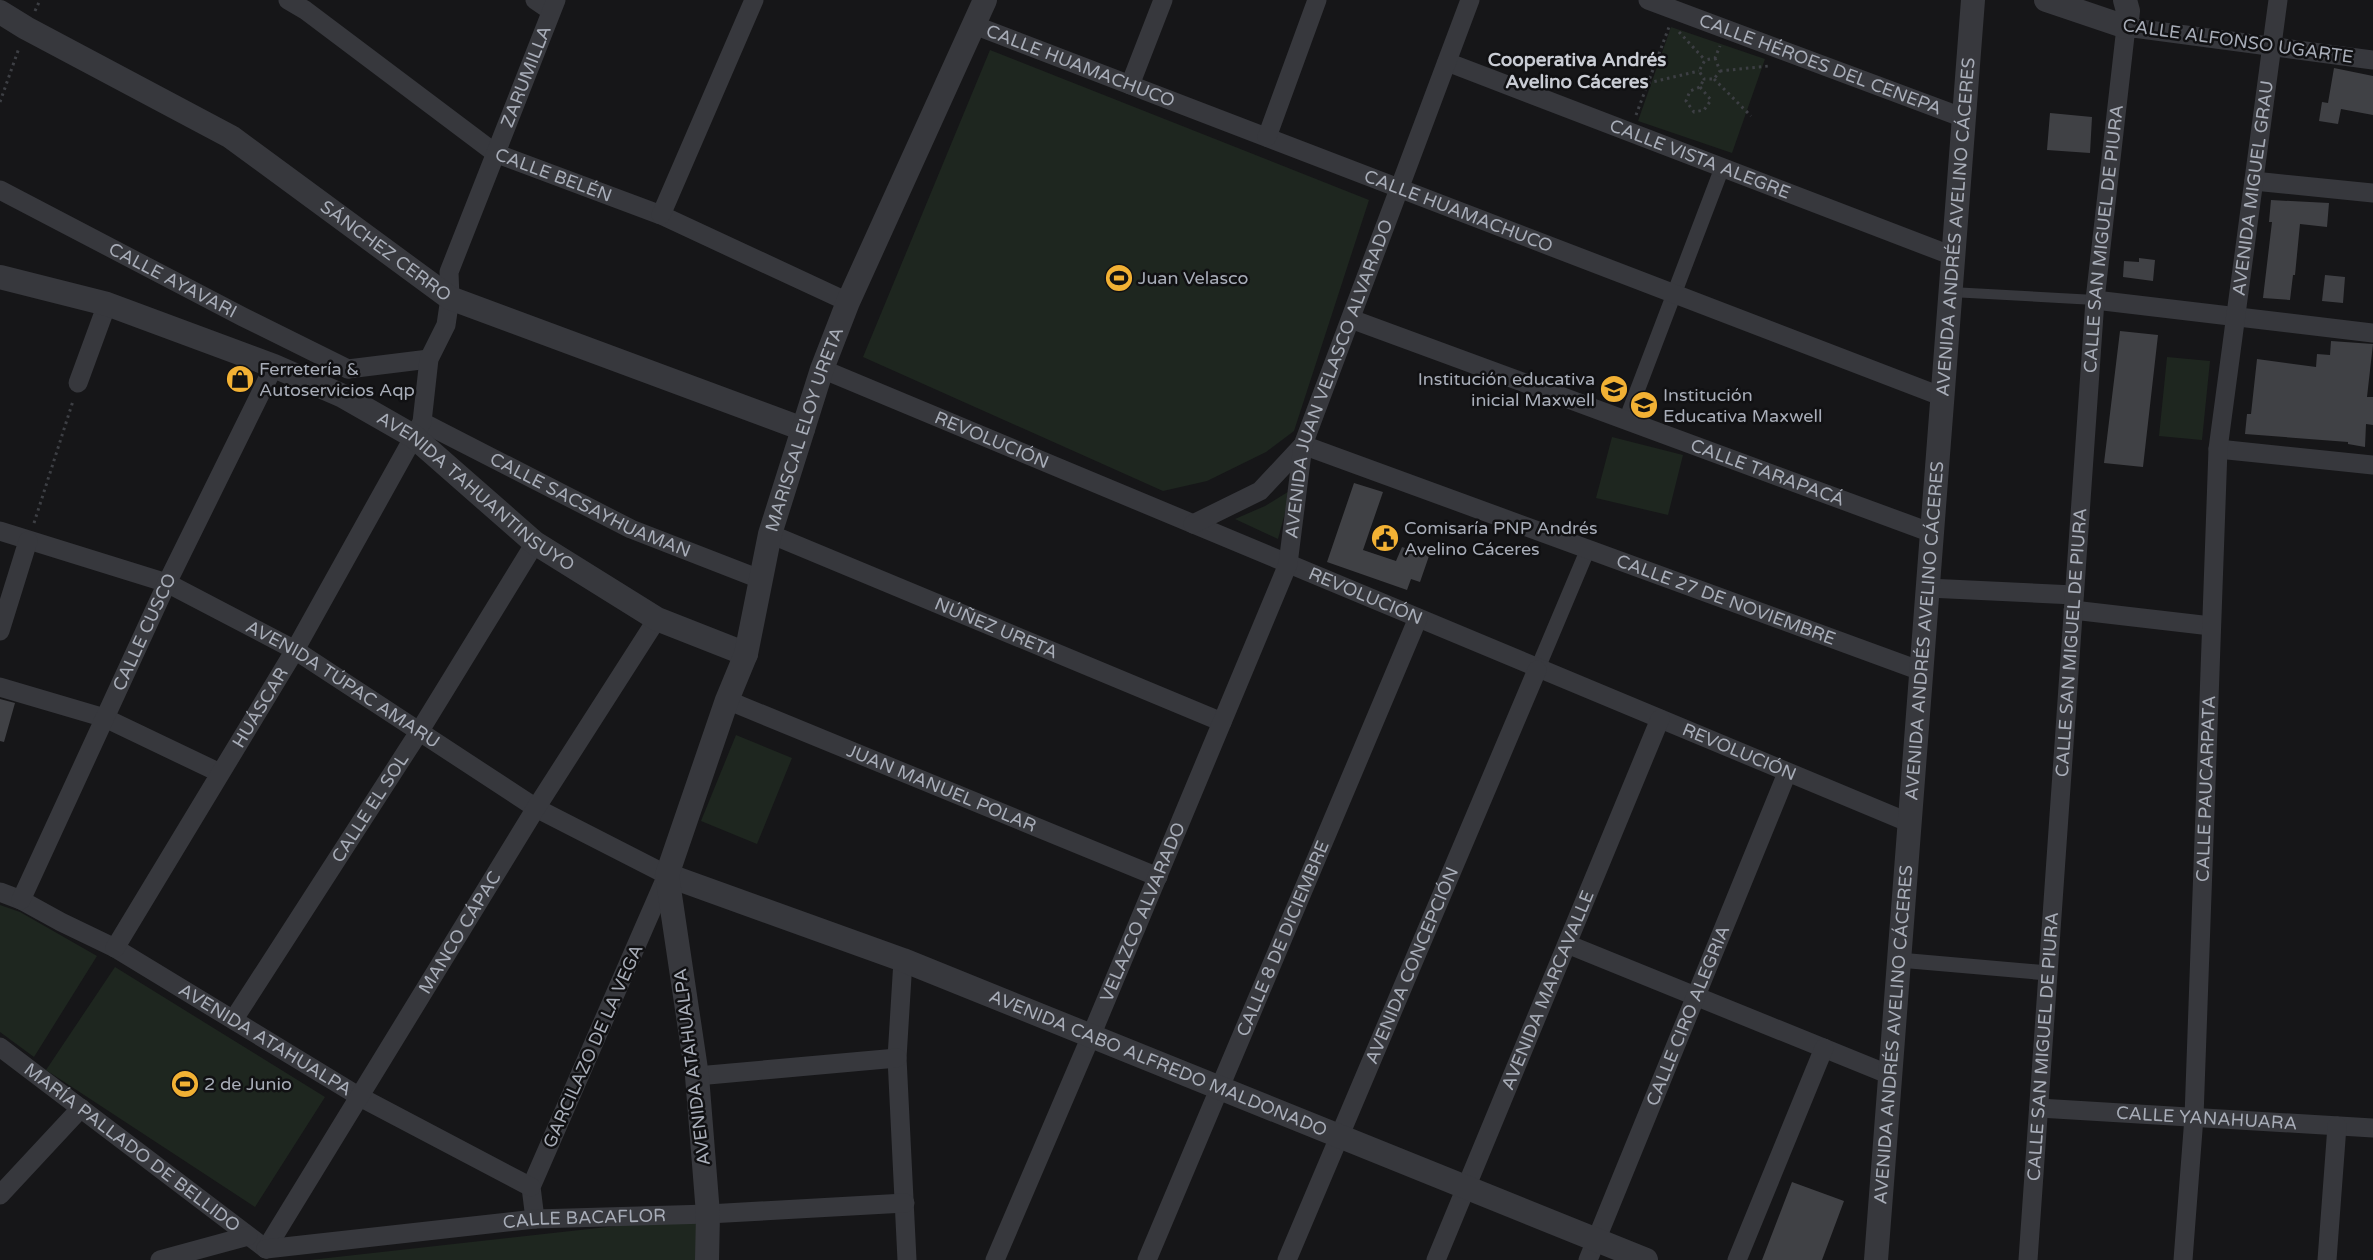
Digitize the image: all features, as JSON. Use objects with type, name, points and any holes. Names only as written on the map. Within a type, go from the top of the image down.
[{"type":"street","name":"CALLE BELÉN","points":[[288,0],[305,10],[495,153],[661,215],[848,302]]},
{"type":"street","points":[[536,0],[553,6]]},
{"type":"street","points":[[661,215],[754,0]]},
{"type":"street","name":"MARISCAL ELOY URETA","points":[[667,875],[727,700],[746,654],[770,534],[822,369],[848,302],[985,0]]},
{"type":"street","points":[[1130,85],[1163,0]]},
{"type":"street","points":[[1267,137],[1317,0]]},
{"type":"street","name":"AVENIDA JUAN VELASCO ALVARADO","points":[[1288,564],[1303,445],[1470,0]]},
{"type":"street","name":"CALLE HÉROES DEL CENEPA","points":[[1648,0],[1964,118]]},
{"type":"street","name":"AVENIDA ANDRÉS AVELINO CÁCERES","points":[[1876,1260],[1973,0]]},
{"type":"street","name":"CALLE ALFONSO UGARTE","points":[[2046,0],[2126,27],[2373,60]]},
{"type":"street","points":[[2125,0],[2128,11],[2126,27]]},
{"type":"street","name":"AVENIDA MIGUEL GRAU","points":[[2235,316],[2278,0]]},
{"type":"street","name":"ZARUMILLA","points":[[418,429],[429,359],[446,325],[450,298],[449,272],[553,6]]},
{"type":"street","name":"SÁNCHEZ CERRO","points":[[0,12],[26,28],[232,137],[450,298],[803,430]]},
{"type":"street","name":"CALLE HUAMACHUCO","points":[[974,24],[1942,397]]},
{"type":"street","name":"CALLE SAN MIGUEL DE PIURA","points":[[2028,1260],[2095,300],[2126,27]]},
{"type":"street","name":"CALLE VISTA ALEGRE","points":[[1447,62],[1954,256]]},
{"type":"street","points":[[1626,420],[1722,168]]},
{"type":"street","points":[[2254,181],[2373,193]]},
{"type":"street","name":"CALLE AYAVARI","points":[[0,190],[243,317],[348,369]]},
{"type":"street","name":"AVENIDA TAHUANTINSUYO","points":[[0,277],[107,304],[274,366],[418,429],[535,543],[657,619],[746,654]]},
{"type":"street","points":[[2095,300],[2373,333]]},
{"type":"street","points":[[78,383],[107,304]]},
{"type":"street","name":"CALLE PAUCARPATA","points":[[2183,1260],[2194,1117],[2218,450],[2235,316]]},
{"type":"street","name":"CALLE TARAPACÁ","points":[[1351,319],[1932,532]]},
{"type":"street","points":[[342,396],[348,369],[429,359]]},
{"type":"street","name":"CALLE CUSCO","points":[[21,900],[167,584],[274,366]]},
{"type":"street","name":"REVOLUCIÓN","points":[[822,369],[1538,670],[1910,823]]},
{"type":"street","name":"CALLE SACSAYHUAMAN","points":[[418,429],[631,529],[762,580]]},
{"type":"street","name":"HUÁSCAR","points":[[115,948],[295,650],[418,429]]},
{"type":"street","points":[[1193,524],[1260,491],[1303,445]]},
{"type":"street","name":"CALLE 27 DE NOVIEMBRE","points":[[1303,445],[1921,671]]},
{"type":"street","points":[[2218,450],[2373,465]]},
{"type":"street","name":"AVENIDA TÚPAC AMARU","points":[[0,531],[167,584],[295,650],[536,808],[667,875]]},
{"type":"street","name":"NÚÑEZ URETA","points":[[770,534],[1222,722]]},
{"type":"street","points":[[0,631],[28,541]]},
{"type":"street","name":"CALLE EL SOL","points":[[234,1019],[418,732],[535,543]]},
{"type":"street","points":[[1538,670],[1588,549]]},
{"type":"street","name":"VELAZCO ALVARADO","points":[[995,1260],[1158,877],[1288,564]]},
{"type":"street","points":[[1928,588],[2074,602],[2211,626]]},
{"type":"street","name":"CALLE 8 DE DICIEMBRE","points":[[1147,1260],[1418,618]]},
{"type":"street","name":"MANCO CÁPAC","points":[[266,1249],[536,808],[657,619]]},
{"type":"street","name":"AVENIDA CONCEPCIÓN","points":[[1287,1260],[1338,1136],[1538,670]]},
{"type":"street","points":[[0,687],[105,718],[220,773]]},
{"type":"street","name":"JUAN MANUEL POLAR","points":[[727,700],[1158,877]]},
{"type":"street","name":"AVENIDA MARCAVALLE","points":[[1436,1260],[1660,719]]},
{"type":"street","name":"CALLE CIRO ALEGRIA","points":[[1592,1250],[1788,772]]},
{"type":"street","name":"AVENIDA CABO ALFREDO MALDONADO","points":[[667,875],[903,960],[1338,1136],[1466,1188],[1592,1250],[1646,1260]]},
{"type":"street","name":"AVENIDA ATAHUALPA","points":[[667,875],[697,1076],[708,1214],[707,1260]]},
{"type":"street","name":"GARCILAZO DE LA VEGA","points":[[531,1187],[667,875]]},
{"type":"street","name":"AVENIDA ATAHUALPA","points":[[0,892],[21,900],[115,948],[360,1097],[531,1187]]},
{"type":"street","points":[[1567,944],[1890,1075]]},
{"type":"street","points":[[903,960],[897,1058],[907,1260]]},
{"type":"street","points":[[1899,960],[2048,973]]},
{"type":"street","name":"MARÍA PALLADO DE BELLIDO","points":[[0,1047],[266,1249]]},
{"type":"street","points":[[1738,1260],[1824,1048]]},
{"type":"street","points":[[697,1076],[897,1058]]},
{"type":"street","points":[[0,1195],[81,1108]]},
{"type":"street","name":"CALLE YANAHUARA","points":[[2039,1108],[2373,1128]]},
{"type":"street","points":[[2327,1260],[2337,1126]]},
{"type":"street","points":[[531,1187],[535,1219]]},
{"type":"street","name":"CALLE BACAFLOR","points":[[266,1249],[535,1219],[708,1214],[905,1202]]},
{"type":"street","points":[[160,1260],[248,1236]]},
{"type":"lane","points":[[1951,292],[2095,300]]},
{"type":"path","points":[[1630,132],[1670,23],[1705,60]]},
{"type":"path","points":[[1720,71],[1715,58],[1727,30]]},
{"type":"path","points":[[1705,60],[1715,58]]},
{"type":"path","points":[[1700,71],[1705,60]]},
{"type":"path","points":[[1714,79],[1720,71],[1771,65]]},
{"type":"path","points":[[1700,71],[1704,79]]},
{"type":"path","points":[[1648,83],[1700,71]]},
{"type":"path","points":[[1704,79],[1714,79],[1751,116]]},
{"type":"path","points":[[1700,87],[1711,100],[1704,110],[1694,112],[1686,101],[1690,91],[1700,87],[1704,79]]},
{"type":"path","points":[[28,541],[78,383]]},
{"type":"shaded area","points":[[1671,27],[1765,59],[1732,153],[1638,121]]},
{"type":"shaded area","name":"Juan Velasco","points":[[990,50],[1369,200],[1294,431],[1266,452],[1207,481],[1163,491],[863,357]]},
{"type":"shaded area","points":[[2167,357],[2210,361],[2202,440],[2159,436]]},
{"type":"shaded area","points":[[1612,437],[1683,455],[1668,515],[1596,498]]},
{"type":"shaded area","points":[[1291,490],[1278,539],[1235,519],[1265,506]]},
{"type":"shaded area","points":[[736,735],[792,758],[757,844],[701,821]]},
{"type":"shaded area","points":[[0,905],[20,912],[97,956],[34,1057],[0,1032]]},
{"type":"shaded area","name":"2 de Junio","points":[[115,967],[325,1097],[255,1207],[46,1070]]},
{"type":"shaded area","points":[[697,1217],[697,1260],[310,1260]]},
{"type":"building","points":[[2334,68],[2373,76],[2373,115],[2341,109],[2338,124],[2319,121],[2322,102],[2328,103]]},
{"type":"building","points":[[2050,113],[2092,117],[2090,153],[2047,150]]},
{"type":"building","points":[[2271,200],[2329,203],[2327,227],[2300,224],[2295,275],[2293,275],[2290,300],[2263,298],[2272,222],[2269,222]]},
{"type":"building","points":[[2139,258],[2155,260],[2153,281],[2123,277],[2124,261],[2139,262]]},
{"type":"building","points":[[2325,275],[2345,277],[2343,303],[2322,301]]},
{"type":"building","points":[[2120,331],[2158,335],[2143,467],[2104,463]]},
{"type":"building","points":[[2331,341],[2373,344],[2367,397],[2373,397],[2373,425],[2366,424],[2365,447],[2348,444],[2348,442],[2245,434],[2247,414],[2251,414],[2257,359],[2316,367],[2317,354],[2330,355]]},
{"type":"building","points":[[1354,483],[1383,492],[1363,550],[1396,561],[1402,547],[1429,556],[1420,582],[1411,579],[1407,590],[1327,562]]},
{"type":"building","points":[[0,699],[15,703],[4,742],[0,741]]},
{"type":"building","points":[[1792,1182],[1844,1201],[1822,1260],[1762,1260]]},
{"type":"place","name":"Juan Velasco","points":[[1119,278]]},
{"type":"place","name":"Ferretería & Autoservicios Aqp","points":[[240,379]]},
{"type":"place","name":"Institución educativa inicial Maxwell","points":[[1614,389]]},
{"type":"place","name":"Institución Educativa Maxwell","points":[[1644,405]]},
{"type":"place","name":"Comisaría PNP Andrés Avelino Cáceres","points":[[1385,538]]},
{"type":"place","name":"2 de Junio","points":[[185,1084]]},
{"type":"district","name":"Cooperativa Andrés Avelino Cáceres","points":[[1577,71]]}]
